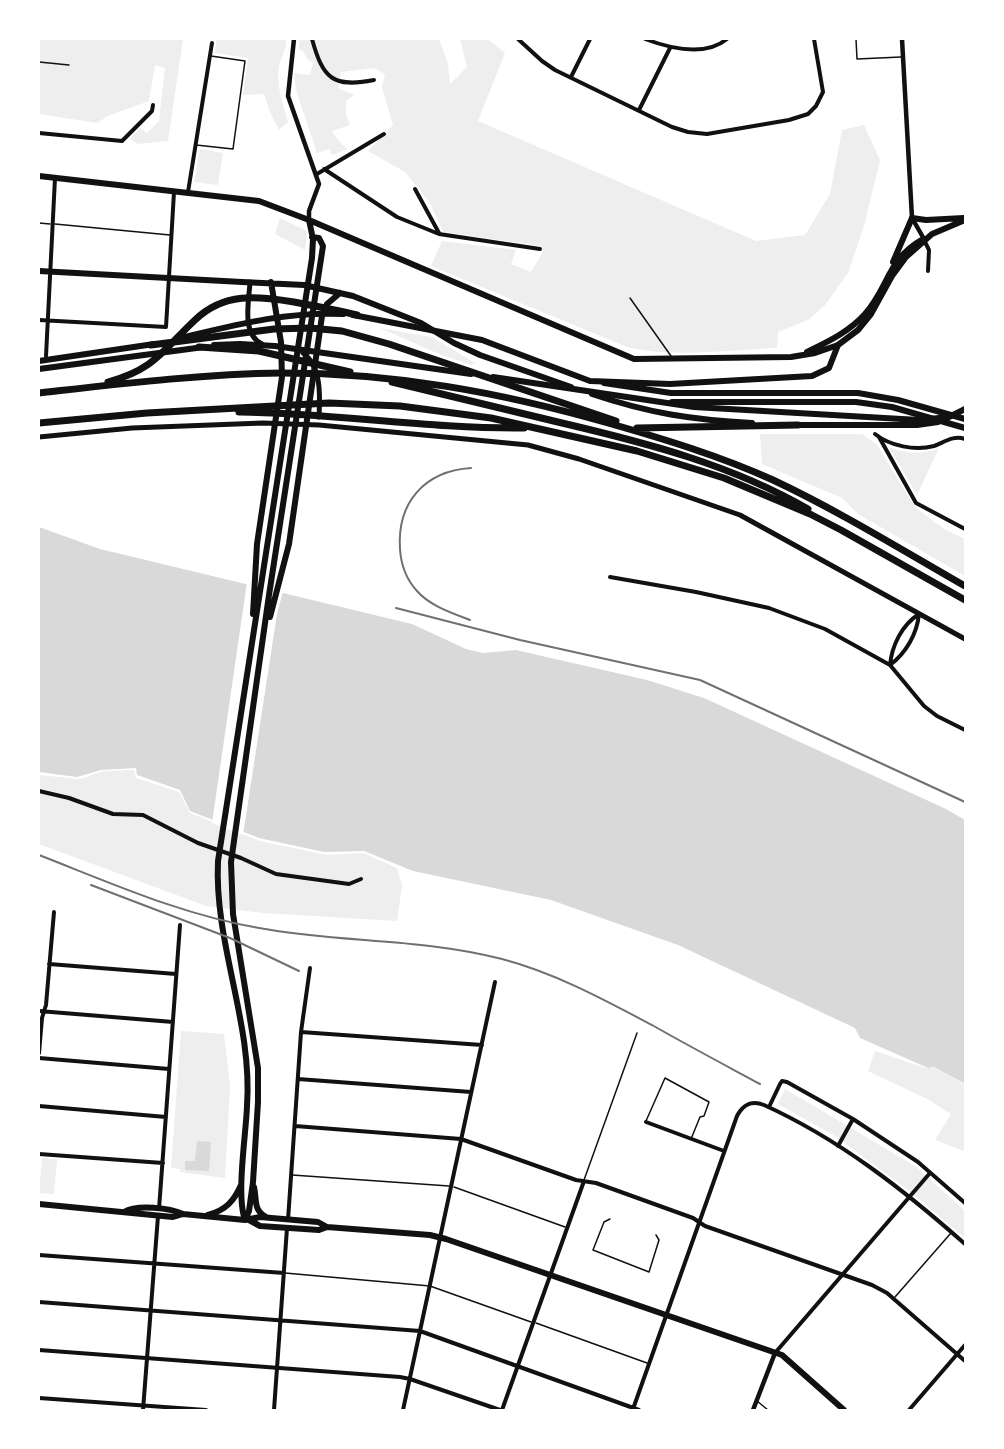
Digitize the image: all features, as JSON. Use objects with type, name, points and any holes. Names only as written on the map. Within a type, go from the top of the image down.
[{"type":"highway","points":[[90,387],[126,377],[145,368],[204,312],[221,302],[240,297],[265,297],[357,315]]},
{"type":"highway","points":[[151,345],[274,329],[299,328],[332,330],[383,342],[569,404],[730,462],[801,494],[965,586]]},
{"type":"highway","points":[[199,347],[277,354],[639,442],[694,459],[748,480],[796,503],[965,600]]},
{"type":"highway","points":[[39,393],[221,375],[321,374],[394,378],[484,392],[552,407],[664,438]]},
{"type":"highway","points":[[39,423],[304,404],[376,405],[445,411],[513,423],[637,451],[724,478],[810,514],[841,530]]},
{"type":"highway","points":[[182,411],[304,414],[474,428],[798,425]]},
{"type":"main road","points":[[39,176],[259,201],[309,220],[634,359],[800,356],[837,345],[858,330],[871,314],[898,267],[924,239]]},
{"type":"main road","points":[[800,356],[836,337],[864,316],[890,271],[912,218],[965,219]]},
{"type":"main road","points":[[890,271],[911,246],[938,230],[965,219]]},
{"type":"main road","points":[[309,220],[312,258],[221,836],[218,874],[220,916],[246,1050],[248,1097],[241,1211],[247,1220],[260,1226],[319,1230],[327,1227]]},
{"type":"main road","points":[[247,1220],[259,1087],[257,1051],[233,914],[231,874],[234,837],[323,246],[319,238],[312,237]]},
{"type":"main road","points":[[39,271],[314,286],[340,292],[421,323],[454,343],[480,355],[626,405],[693,419],[798,425],[924,425],[965,409]]},
{"type":"main road","points":[[250,282],[248,322],[252,336],[261,344],[300,352],[310,359],[315,369],[319,392],[319,425]]},
{"type":"main road","points":[[252,634],[256,544],[282,377],[282,350],[271,282]]},
{"type":"main road","points":[[264,641],[288,548],[322,316],[327,304],[340,292]]},
{"type":"main road","points":[[39,361],[151,345],[289,315],[314,313],[357,315],[464,335],[504,347],[590,381],[659,392],[845,392],[885,397],[965,419]]},
{"type":"main road","points":[[39,369],[199,347],[240,344],[286,347],[647,399],[684,402],[844,401],[880,405],[965,428]]},
{"type":"main road","points":[[590,381],[670,384],[812,376],[829,368],[837,345]]},
{"type":"main road","points":[[647,399],[694,407],[766,413],[919,420],[949,417]]},
{"type":"main road","points":[[39,437],[193,424],[263,423],[319,425],[515,442],[579,459],[740,515],[965,639]]},
{"type":"main road","points":[[203,1216],[216,1212],[231,1203],[242,1181]]},
{"type":"main road","points":[[252,1182],[256,1208],[261,1214],[270,1218]]},
{"type":"main road","points":[[39,1204],[124,1212],[131,1208],[159,1213],[174,1210],[183,1214],[247,1220],[260,1217],[318,1222],[327,1227],[441,1237],[782,1356],[844,1410]]},
{"type":"street","points":[[294,39],[288,96],[319,184],[309,211],[309,220]]},
{"type":"street","points":[[312,39],[318,62],[329,75],[338,81],[351,84],[375,80]]},
{"type":"street","points":[[518,39],[542,61],[571,77],[672,127],[697,134],[725,132],[808,114],[816,106],[823,92],[814,39]]},
{"type":"street","points":[[522,44],[528,39]]},
{"type":"street","points":[[571,77],[590,39]]},
{"type":"street","points":[[645,39],[670,48],[701,49],[719,45],[727,39]]},
{"type":"street","points":[[902,39],[912,218],[929,250],[928,271]]},
{"type":"street","points":[[188,192],[212,43]]},
{"type":"street","points":[[639,110],[670,48]]},
{"type":"street","points":[[39,133],[122,141],[152,111],[153,105]]},
{"type":"street","points":[[316,174],[384,134]]},
{"type":"street","points":[[324,169],[397,217],[439,234],[540,249]]},
{"type":"street","points":[[46,356],[55,177]]},
{"type":"street","points":[[415,189],[439,234]]},
{"type":"street","points":[[39,320],[166,327],[174,191]]},
{"type":"street","points":[[965,439],[956,437],[935,445],[914,448],[899,445],[877,435],[916,503],[965,529]]},
{"type":"street","points":[[610,577],[769,608],[825,629],[890,665],[924,706],[937,716],[965,730]]},
{"type":"street","points":[[890,665],[891,651],[908,621],[919,614]]},
{"type":"street","points":[[890,665],[901,657],[918,627],[919,614]]},
{"type":"street","points":[[39,791],[69,798],[113,814],[143,815],[198,843],[242,858],[276,874],[349,884],[361,879]]},
{"type":"street","points":[[39,1053],[41,1011],[49,964],[54,912]]},
{"type":"street","points":[[143,1408],[180,926]]},
{"type":"street","points":[[49,964],[176,974]]},
{"type":"street","points":[[288,1220],[301,1032],[310,968]]},
{"type":"street","points":[[403,1410],[495,982]]},
{"type":"street","points":[[41,1011],[173,1022]]},
{"type":"street","points":[[301,1032],[482,1045]]},
{"type":"street","points":[[39,1058],[169,1069]]},
{"type":"street","points":[[298,1079],[471,1092]]},
{"type":"street","points":[[769,1107],[782,1081],[788,1082],[853,1119],[918,1162],[965,1203]]},
{"type":"street","points":[[633,1409],[724,1151],[741,1108],[750,1103],[756,1102],[769,1107],[838,1146],[910,1196],[965,1244]]},
{"type":"street","points":[[39,1106],[166,1117]]},
{"type":"street","points":[[838,1146],[853,1119]]},
{"type":"street","points":[[646,1122],[724,1151]]},
{"type":"street","points":[[295,1126],[461,1139],[576,1180],[596,1183],[872,1285],[894,1299],[965,1361]]},
{"type":"street","points":[[39,1154],[163,1163]]},
{"type":"street","points":[[753,1410],[775,1353],[930,1173]]},
{"type":"street","points":[[39,1350],[410,1379],[501,1410],[584,1181]]},
{"type":"street","points":[[274,1410],[287,1228]]},
{"type":"street","points":[[39,1255],[284,1273]]},
{"type":"street","points":[[39,1302],[420,1331],[639,1410]]},
{"type":"street","points":[[909,1410],[965,1345]]},
{"type":"street","points":[[39,1398],[143,1408],[206,1410]]},
{"type":"lane","points":[[856,39],[857,59],[903,57]]},
{"type":"lane","points":[[195,145],[233,149],[244,61],[210,56]]},
{"type":"lane","points":[[39,62],[69,64]]},
{"type":"lane","points":[[39,223],[171,235]]},
{"type":"lane","points":[[630,298],[673,359]]},
{"type":"lane","points":[[584,1181],[638,1033]]},
{"type":"lane","points":[[646,1122],[665,1078],[709,1102],[691,1139]]},
{"type":"lane","points":[[291,1174],[452,1186],[567,1228]]},
{"type":"lane","points":[[610,1220],[604,1222],[593,1250],[649,1272],[659,1240],[656,1235]]},
{"type":"lane","points":[[894,1299],[952,1232]]},
{"type":"lane","points":[[284,1273],[430,1286],[649,1363]]},
{"type":"lane","points":[[756,1400],[768,1410]]},
{"type":"shaded area","points":[[39,39],[183,39],[168,141],[138,144],[130,139],[140,128],[147,133],[159,121],[165,68],[155,65],[149,101],[108,116],[97,123],[39,114]]},
{"type":"shaded area","points":[[213,39],[286,39],[279,66],[278,81],[288,122],[279,130],[264,94],[243,95],[248,58],[215,53],[216,41]]},
{"type":"shaded area","points":[[299,39],[439,39],[448,64],[450,84],[467,67],[460,39],[488,39],[505,53],[478,121],[756,241],[805,235],[830,194],[842,130],[864,125],[880,160],[864,226],[848,273],[825,305],[808,320],[778,332],[777,348],[682,353],[627,347],[431,266],[442,241],[516,250],[511,264],[531,272],[543,252],[541,246],[443,232],[430,203],[405,172],[368,151],[393,125],[382,87],[385,74],[374,68],[341,72],[338,88],[354,95],[346,101],[346,115],[350,125],[332,131],[347,149],[332,155],[329,149],[317,153],[296,90],[294,73],[310,75],[313,62],[308,60],[303,51],[299,50]]},
{"type":"shaded area","points":[[200,149],[223,153],[218,185],[194,182]]},
{"type":"shaded area","points":[[280,218],[307,231],[305,250],[275,234]]},
{"type":"shaded area","points":[[380,328],[432,337],[475,363],[471,365],[439,354]]},
{"type":"shaded area","points":[[760,434],[862,434],[877,445],[915,507],[944,529],[965,539],[965,576],[858,514],[842,498],[762,464]]},
{"type":"shaded area","points":[[889,447],[914,453],[939,448],[917,495]]},
{"type":"shaded area","points":[[39,527],[100,549],[412,624],[466,649],[483,653],[516,650],[647,680],[704,698],[946,809],[965,820],[965,1084],[934,1067],[928,1068],[860,1038],[855,1028],[678,945],[551,900],[413,871],[364,851],[324,852],[259,838],[190,811],[180,790],[137,775],[136,768],[101,770],[77,777],[39,772]]},
{"type":"shaded area","points":[[134,770],[136,778],[179,792],[190,813],[260,841],[327,855],[364,853],[397,868],[402,885],[397,921],[263,913],[206,906],[39,844],[39,775],[80,779],[104,771]]},
{"type":"shaded area","points":[[181,1031],[224,1034],[230,1086],[225,1178],[180,1172],[180,1169],[171,1168]]},
{"type":"shaded area","points":[[875,1051],[925,1068],[935,1068],[965,1085],[965,1150],[935,1140],[951,1114],[929,1100],[868,1071]]},
{"type":"shaded area","points":[[785,1089],[915,1166],[965,1211],[965,1238],[908,1190],[835,1136],[778,1104]]},
{"type":"shaded area","points":[[197,1141],[211,1142],[209,1171],[185,1170],[185,1161],[195,1161]]},
{"type":"shaded area","points":[[42,1158],[57,1159],[54,1194],[39,1193]]},
{"type":"pier","points":[[247,582],[283,591],[277,614],[243,835],[212,823]]},
{"type":"railway","points":[[470,620],[435,605],[417,591],[405,572],[400,549],[400,532],[403,517],[417,492],[440,475],[471,468]]},
{"type":"railway","points":[[396,608],[520,640],[700,680],[965,802]]},
{"type":"railway","points":[[39,855],[175,907],[230,922],[289,933],[442,947],[522,965],[597,996],[760,1084]]},
{"type":"railway","points":[[91,885],[230,938],[299,971]]}]
